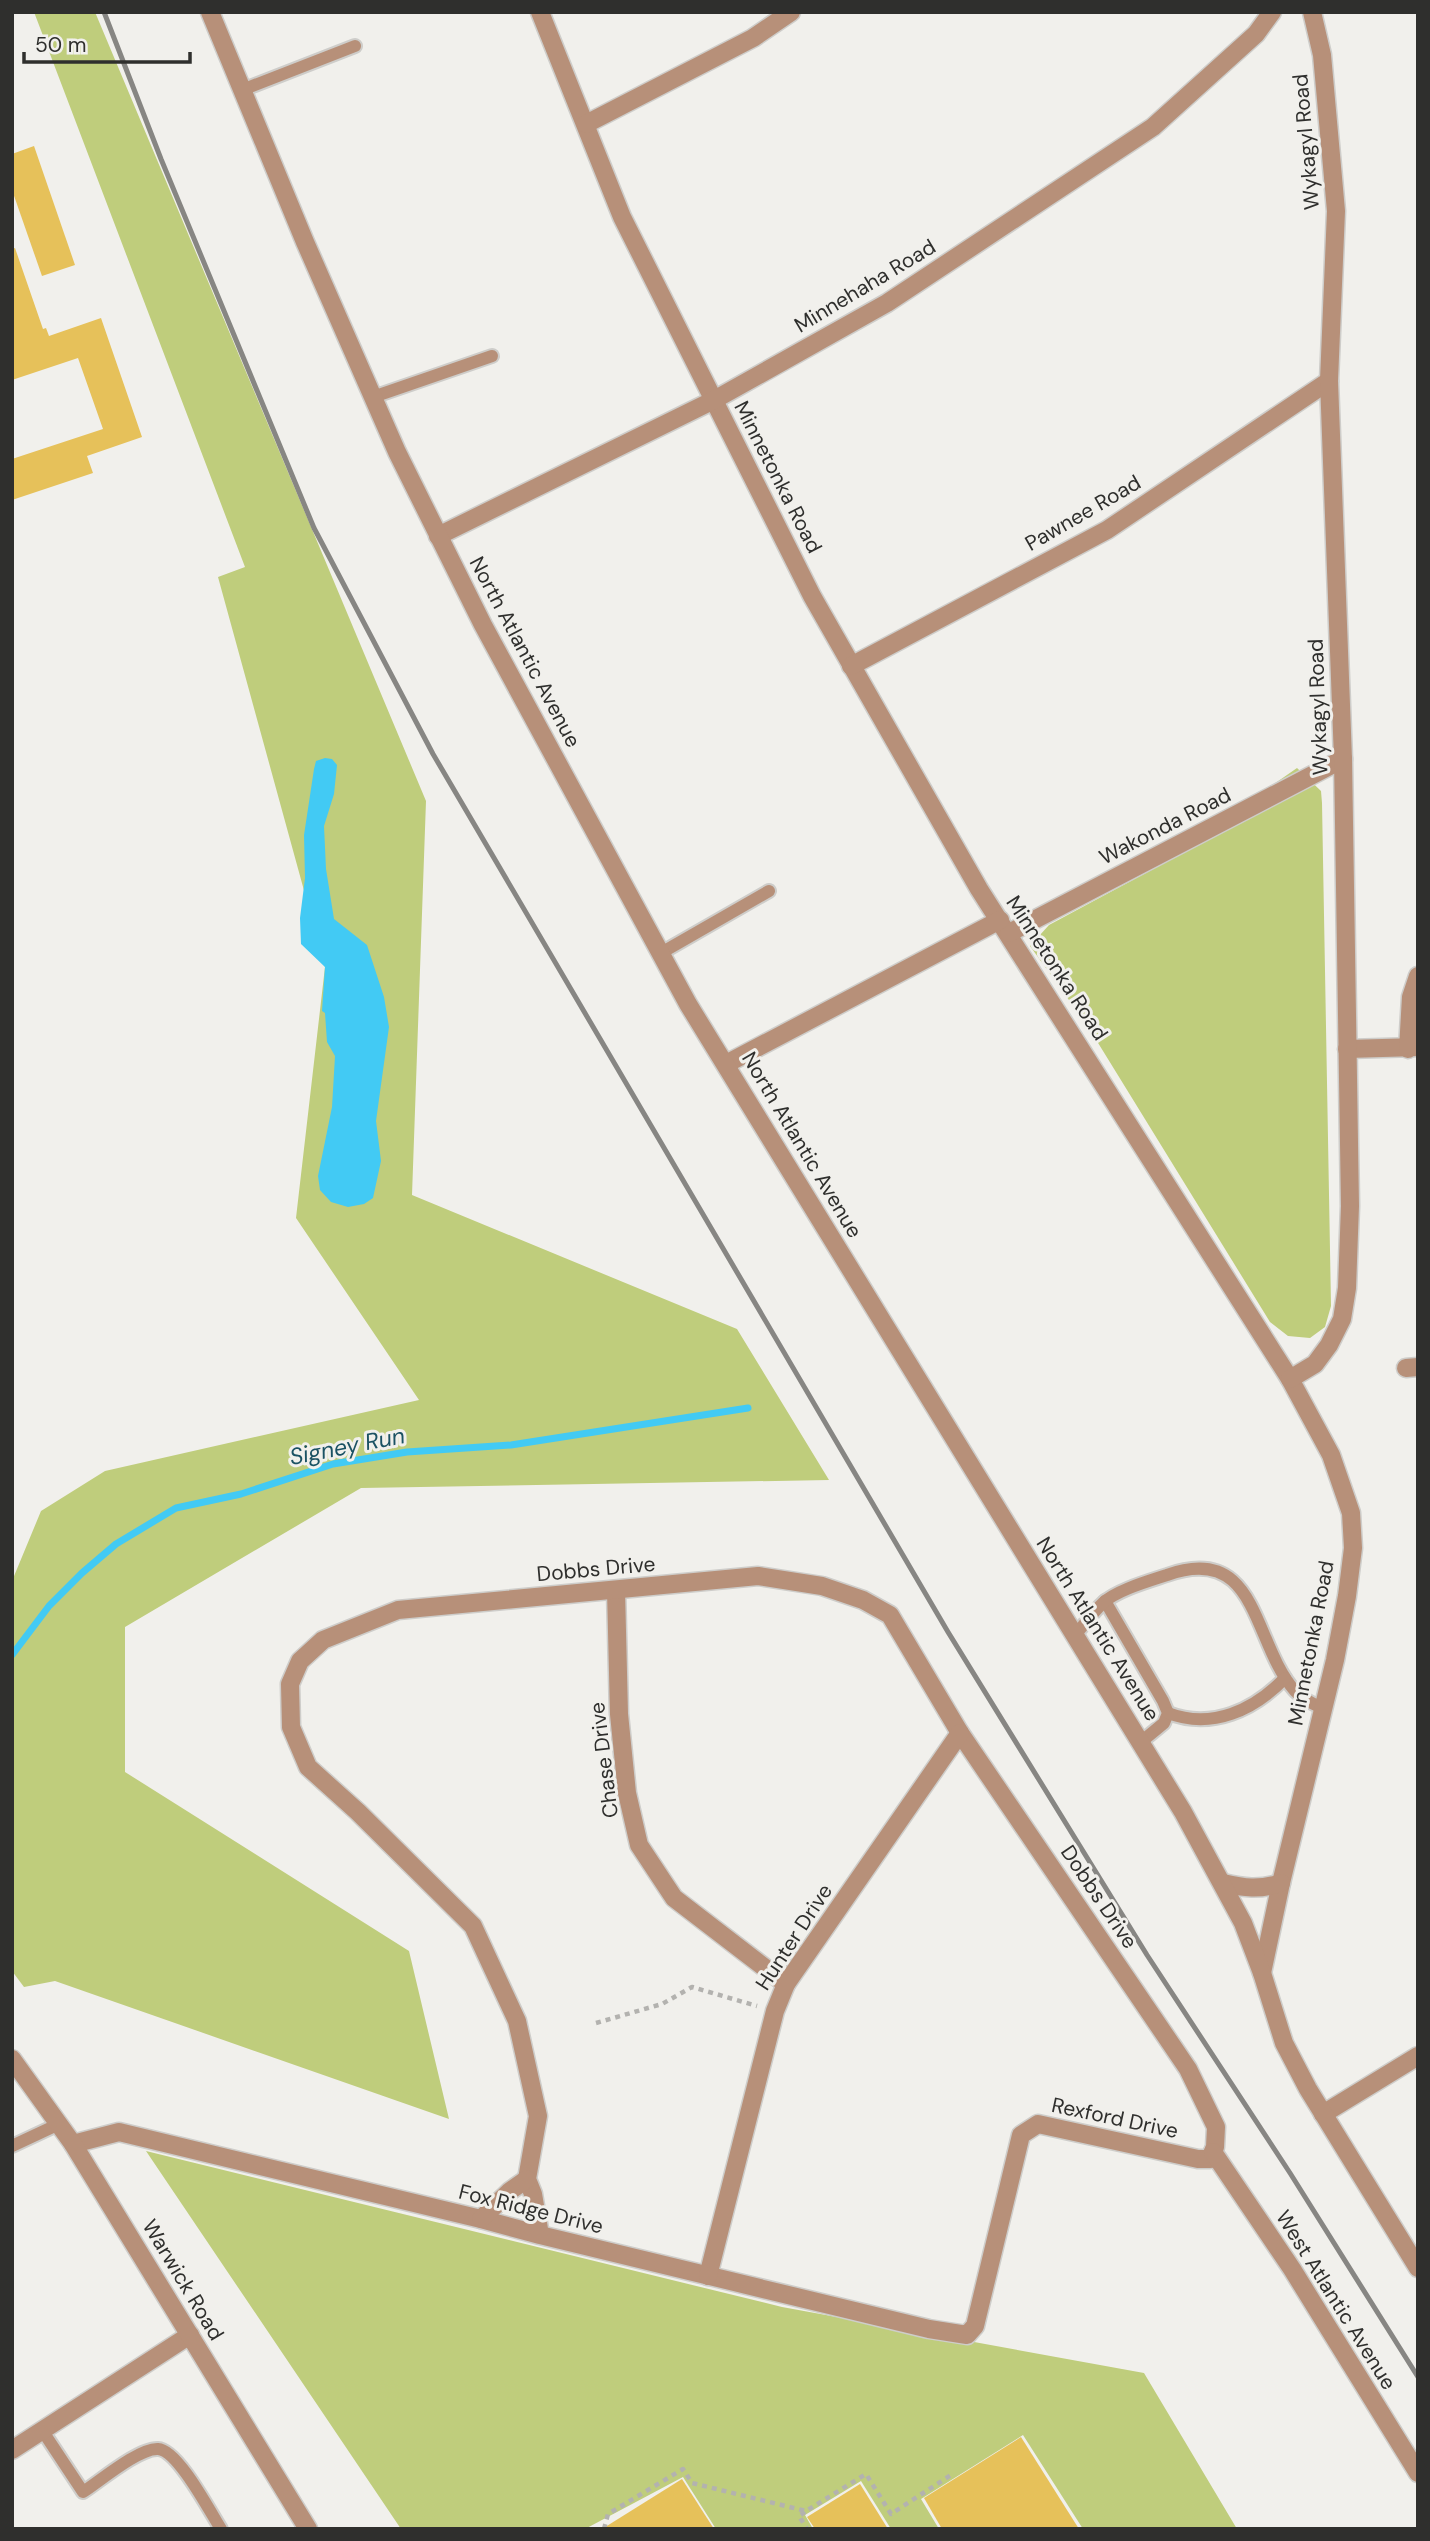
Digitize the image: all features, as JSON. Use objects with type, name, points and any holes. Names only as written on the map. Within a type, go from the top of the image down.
[{"type":"street","name":"North Atlantic Avenue","points":[[210,12],[397,452],[483,625],[661,953],[726,1064],[1141,1742],[1223,1883],[1243,1923],[1284,2043],[1323,2114],[1418,2268]]},
{"type":"street","name":"Minnetonka Road","points":[[540,12],[622,217],[812,596],[979,889],[1290,1379],[1331,1455],[1351,1513],[1353,1548],[1347,1596],[1280,1882],[1262,1973]]},
{"type":"street","points":[[586,124],[753,38],[791,12]]},
{"type":"street","name":"Minnehaha Road","points":[[438,536],[714,400],[887,303],[1153,127],[1256,34],[1272,12]]},
{"type":"street","name":"Wykagyl Road","points":[[1290,1379],[1315,1364],[1329,1345],[1342,1319],[1347,1287],[1349,1206],[1343,760],[1329,381],[1336,211],[1322,55],[1312,12]]},
{"type":"street","name":"Pawnee Road","points":[[851,666],[1107,530],[1329,381]]},
{"type":"street","name":"Wakonda Road","points":[[726,1064],[1343,760]]},
{"type":"street","points":[[1347,1049],[1413,1048],[1411,997],[1418,976]]},
{"type":"street","name":"Dobbs Drive","points":[[540,2235],[533,2194],[527,2179],[538,2116],[517,2021],[473,1926],[358,1812],[308,1767],[290,1727],[290,1684],[300,1661],[323,1640],[397,1610],[758,1576],[822,1586],[863,1600],[890,1615],[960,1733],[1188,2069],[1216,2127],[1214,2146]]},
{"type":"street","name":"Chase Drive","points":[[616,1590],[622,1740],[627,1793],[639,1845],[674,1898],[786,1984]]},
{"type":"street","name":"Hunter Drive","points":[[708,2276],[775,2011],[786,1984],[960,1733]]},
{"type":"street","points":[[1223,1883],[1248,1889],[1265,1888],[1280,1882]]},
{"type":"street","points":[[1323,2114],[1418,2056]]},
{"type":"street","name":"Warwick Road","points":[[12,2059],[73,2144],[309,2529]]},
{"type":"street","name":"Rexford Drive","points":[[975,2326],[1021,2135],[1038,2124],[1198,2159],[1210,2159],[1214,2146]]},
{"type":"street","name":"Fox Ridge Drive","points":[[73,2144],[119,2132],[929,2329],[967,2335],[975,2326]]},
{"type":"street","name":"West Atlantic Avenue","points":[[1214,2146],[1418,2473]]},
{"type":"street","points":[[481,2219],[527,2179]]},
{"type":"street","points":[[12,2450],[190,2335]]},
{"type":"lane","points":[[242,90],[355,46]]},
{"type":"lane","points":[[373,397],[492,356]]},
{"type":"lane","points":[[661,953],[769,891]]},
{"type":"lane","points":[[1075,1635],[1105,1601],[1145,1582],[1184,1569],[1212,1569],[1226,1573],[1239,1586],[1285,1678],[1297,1694],[1322,1708]]},
{"type":"lane","points":[[1105,1601],[1168,1713],[1164,1723],[1141,1742]]},
{"type":"lane","points":[[1168,1713],[1187,1720],[1243,1710],[1269,1695],[1285,1678]]},
{"type":"lane","points":[[12,2146],[59,2124]]},
{"type":"lane","points":[[42,2430],[83,2492],[145,2452],[158,2449],[167,2451],[180,2465],[221,2529]]},
{"type":"path","points":[[596,2023],[662,2004],[692,1987],[775,2011]]},
{"type":"path","points":[[604,2529],[608,2514],[683,2469],[692,2483],[806,2511]]},
{"type":"path","points":[[807,2529],[799,2516],[866,2474],[891,2514],[954,2473]]},
{"type":"green space","points":[[34,12],[95,12],[426,801],[412,1195],[737,1329],[829,1480],[361,1488],[125,1627],[125,1772],[409,1951],[449,2119],[55,1981],[24,1987],[12,1971],[12,1581],[41,1511],[105,1471],[419,1400],[296,1218],[325,967],[218,577],[245,567]]},
{"type":"green space","points":[[1297,768],[1321,791],[1322,803],[1331,1306],[1325,1327],[1310,1338],[1288,1336],[1270,1322],[1087,1025],[1030,946],[1049,925],[1248,818],[1254,798]]},
{"type":"green space","points":[[146,2151],[782,2307],[1144,2373],[1237,2529],[1083,2529],[1023,2435],[921,2499],[939,2529],[891,2529],[861,2481],[805,2515],[813,2529],[716,2529],[683,2477],[585,2529],[401,2529]]},
{"type":"water","points":[[332,759],[337,765],[334,794],[324,826],[326,869],[334,919],[367,945],[384,997],[389,1027],[376,1121],[381,1161],[373,1198],[364,1204],[348,1207],[331,1202],[320,1190],[318,1176],[332,1107],[335,1056],[327,1042],[325,1013],[322,1011],[325,967],[301,944],[300,918],[305,878],[304,835],[316,761]]},
{"type":"building","points":[[34,146],[75,265],[42,276],[12,190],[12,154]]},
{"type":"building","points":[[15,248],[43,329],[46,328],[49,336],[101,318],[142,437],[87,456],[93,473],[12,500],[12,459],[103,429],[78,358],[12,380],[12,249]]},
{"type":"building","points":[[1021,2437],[1079,2529],[942,2529],[924,2498]]},
{"type":"building","points":[[682,2479],[714,2529],[602,2529]]},
{"type":"building","points":[[860,2484],[888,2529],[815,2529],[807,2517]]},
{"type":"waterway","name":"Signey Run","points":[[12,1655],[49,1606],[82,1573],[116,1544],[176,1508],[241,1494],[333,1464],[407,1452],[511,1445],[748,1408]]},
{"type":"railway","points":[[104,12],[161,159],[314,528],[433,754],[948,1632],[1147,1955],[1290,2173],[1418,2377]]}]
